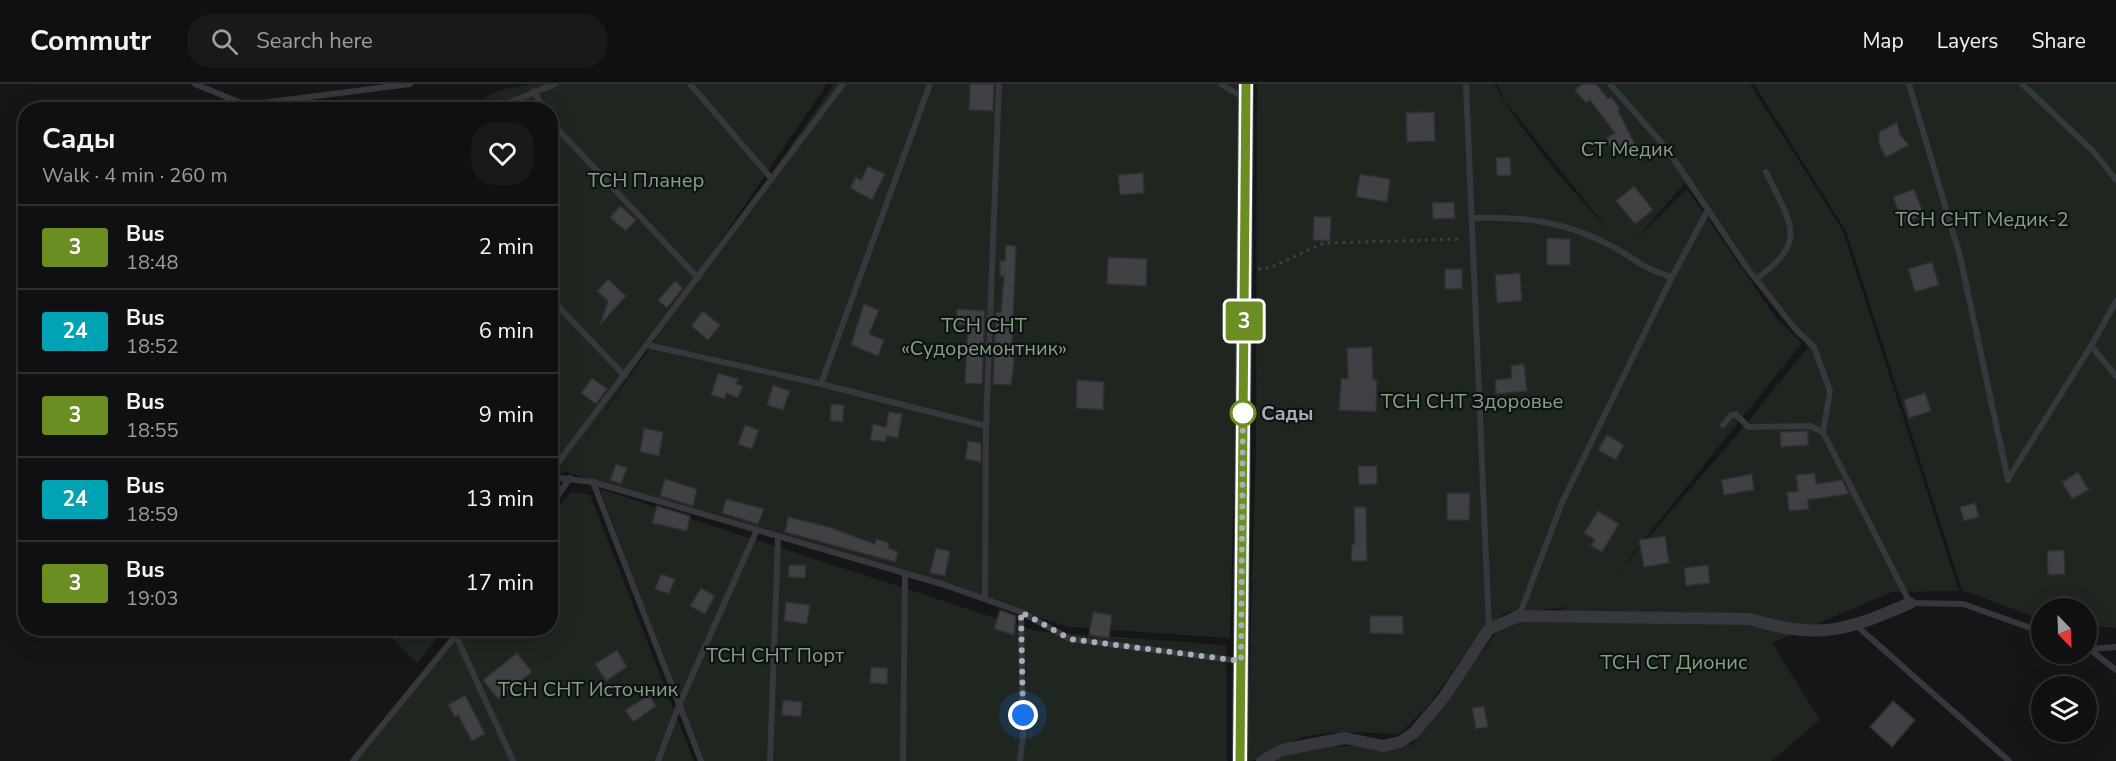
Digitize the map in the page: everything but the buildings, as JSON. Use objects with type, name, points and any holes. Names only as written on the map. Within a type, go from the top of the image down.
[{"type":"main road","points":[[1240,761],[1246,92]]},
{"type":"street","points":[[1262,761],[1282,750],[1345,738],[1383,746],[1400,742],[1414,733],[1444,697],[1489,629],[1519,616],[1750,619],[1781,628],[1820,633],[1857,626],[1910,603]]},
{"type":"lane","points":[[195,84],[239,102]]},
{"type":"lane","points":[[269,102],[410,84]]},
{"type":"lane","points":[[511,102],[555,84]]},
{"type":"lane","points":[[690,84],[772,178]]},
{"type":"lane","points":[[558,464],[843,84]]},
{"type":"lane","points":[[821,384],[930,84]]},
{"type":"lane","points":[[985,599],[986,426],[999,84]]},
{"type":"lane","points":[[1221,84],[1246,92]]},
{"type":"lane","points":[[1466,84],[1489,629]]},
{"type":"lane","points":[[1610,84],[1667,149],[1756,279],[1796,330],[1814,347],[1830,391],[1823,432],[1910,603],[1963,604],[2031,628]]},
{"type":"lane","points":[[1909,84],[1960,256],[2008,480],[2091,346],[2116,301]]},
{"type":"lane","points":[[2022,84],[2094,152],[2116,180]]},
{"type":"lane","points":[[534,92],[540,102]]},
{"type":"lane","points":[[558,129],[698,278]]},
{"type":"lane","points":[[1756,279],[1777,265],[1791,245],[1790,223],[1766,172]]},
{"type":"lane","points":[[1519,616],[1563,500],[1672,276],[1708,210]]},
{"type":"lane","points":[[1472,218],[1516,216],[1567,227],[1615,248],[1647,270],[1672,276]]},
{"type":"lane","points":[[558,306],[625,376]]},
{"type":"lane","points":[[647,345],[821,384],[986,426]]},
{"type":"lane","points":[[2091,346],[2116,376]]},
{"type":"lane","points":[[1723,425],[1730,416],[1736,414],[1748,427],[1810,426],[1823,432]]},
{"type":"lane","points":[[558,476],[593,482],[985,599],[1021,612],[1070,639],[1241,661]]},
{"type":"lane","points":[[558,495],[570,478]]},
{"type":"lane","points":[[593,482],[701,761]]},
{"type":"lane","points":[[658,761],[679,705],[756,532]]},
{"type":"lane","points":[[770,761],[778,538]]},
{"type":"lane","points":[[903,761],[905,574]]},
{"type":"lane","points":[[1020,761],[1023,735],[1021,612]]},
{"type":"lane","points":[[1857,626],[2009,761]]},
{"type":"lane","points":[[353,761],[456,636],[513,761]]},
{"type":"lane","points":[[2097,648],[2116,647]]},
{"type":"lane","points":[[2097,655],[2116,670]]},
{"type":"path","points":[[1244,272],[1269,268],[1324,243],[1473,238]]},
{"type":"green space","name":"ТСН СНТ «Судоремонтник»","points":[[533,84],[827,84],[575,455],[834,84],[1238,84],[1236,392],[1230,638],[1070,627],[563,471],[558,478],[558,102],[478,102],[500,90]]},
{"type":"green space","name":"ТСН СНТ Здоровье","points":[[1257,84],[1494,84],[1506,104],[1534,143],[1611,233],[1505,101],[1497,84],[1750,84],[1843,231],[1959,591],[1892,592],[1772,643],[1820,720],[1771,761],[1271,761],[1297,747],[1412,745],[1496,633],[1522,621],[1569,607],[1505,613],[1483,629],[1428,706],[1399,734],[1311,735],[1262,758],[1247,761],[1256,443]],"holes":[[[1685,183],[1808,347],[1741,430],[1614,577],[1802,343],[1777,319],[1687,189],[1634,241]]]},
{"type":"green space","name":"ТСН СНТ Медик-2","points":[[1754,84],[2116,84],[2116,628],[2097,627],[2097,598],[2031,598],[2031,615],[1962,590],[1846,231]]},
{"type":"green space","name":"ТСН СНТ Порт","points":[[600,489],[1036,631],[1226,645],[1227,761],[702,761]]},
{"type":"green space","name":"ТСН СНТ Источник","points":[[571,492],[590,495],[694,761],[352,761],[454,636],[558,636],[558,508]]},
{"type":"green space","points":[[391,636],[438,636],[417,663]]},
{"type":"bus line","name":"3","points":[[1240,761],[1246,84]]},
{"type":"place","name":"Сады","points":[[1243,413]]},
{"type":"route","points":[[1023,715],[1021,612],[1070,639],[1241,661],[1243,409],[1243,413]]},
{"type":"park label","name":"СТ Медик","points":[[1627,149]]},
{"type":"park label","name":"ТСН Планер","points":[[646,180]]},
{"type":"park label","name":"ТСН СТ Дионис","points":[[1674,662]]}]
